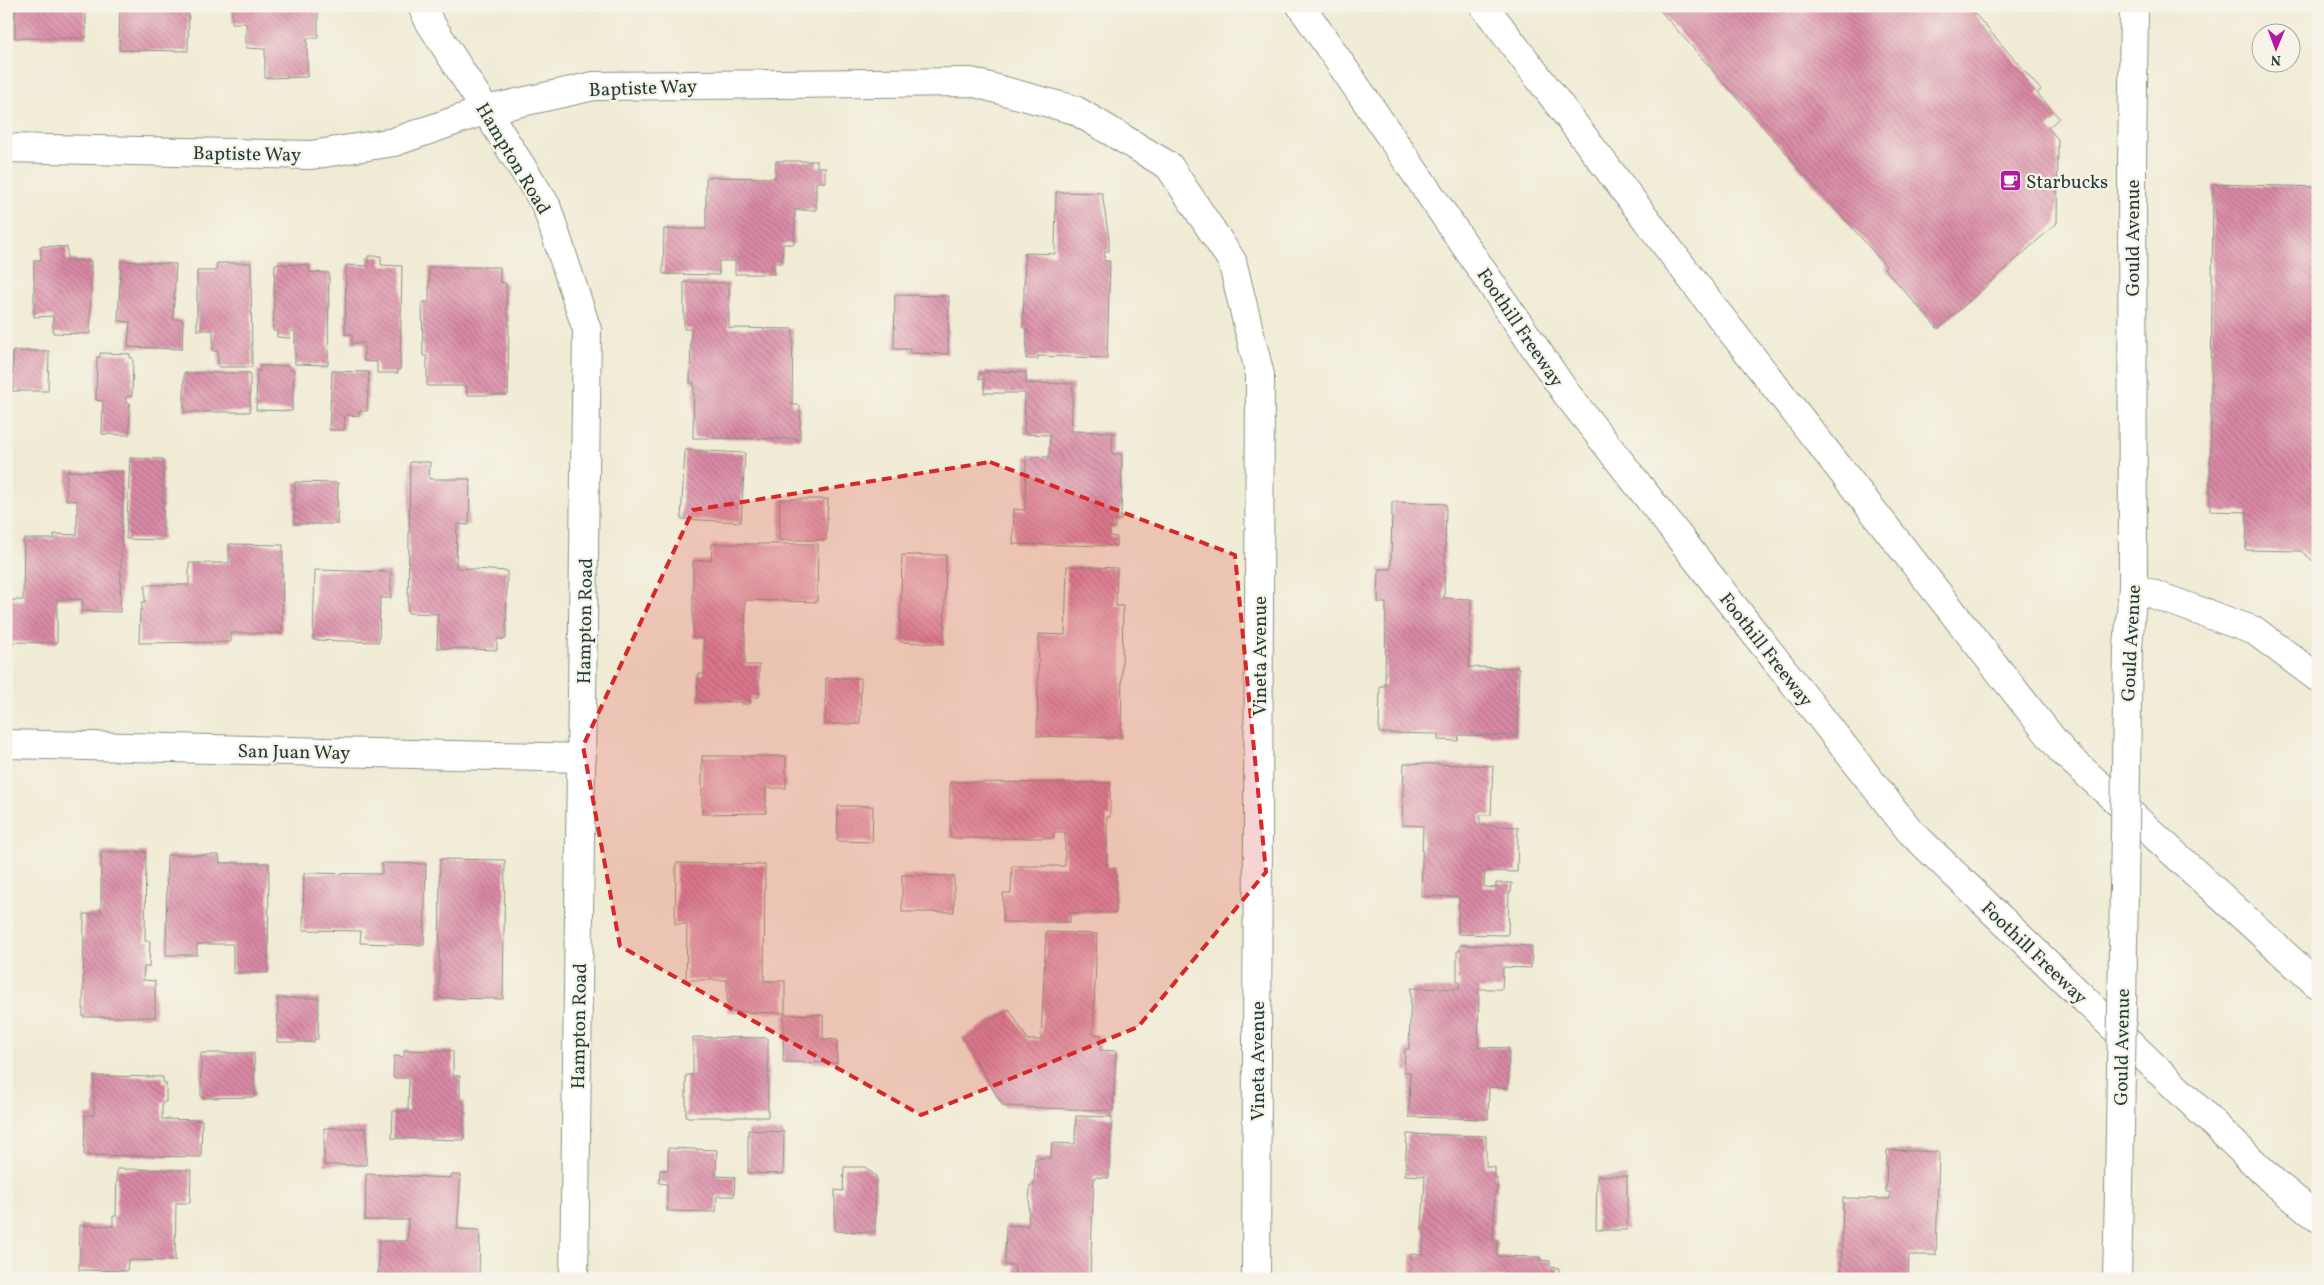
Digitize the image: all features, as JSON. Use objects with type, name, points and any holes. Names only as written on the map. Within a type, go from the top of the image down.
[{"type":"main road","name":"Hampton Road","points":[[422,6],[429,21],[546,205],[587,330],[574,1279]]},
{"type":"main road","name":"Foothill Freeway","points":[[1301,6],[1566,393],[1910,831],[2274,1182],[2318,1218]]},
{"type":"main road","points":[[1484,6],[1729,328],[2062,751],[2318,986]]},
{"type":"main road","name":"Gould Avenue","points":[[2117,1279],[2128,647],[2132,587],[2134,6]]},
{"type":"main road","name":"Baptiste Way","points":[[6,148],[311,155],[394,142],[486,110],[594,86],[971,82],[1075,110]]},
{"type":"main road","name":"Vineta Avenue","points":[[1075,110],[1169,166],[1232,261],[1260,375],[1256,1279]]},
{"type":"main road","points":[[2132,587],[2255,631],[2318,678]]},
{"type":"main road","name":"San Juan Way","points":[[6,744],[582,758]]},
{"type":"highlighted area","points":[[990,462],[1235,555],[1266,872],[1138,1027],[921,1115],[620,946],[583,746],[693,510]]},
{"type":"building","points":[[15,6],[86,6],[86,38],[15,38]]},
{"type":"building","points":[[120,6],[189,6],[188,51],[119,50]]},
{"type":"building","points":[[232,6],[318,6],[318,38],[307,38],[307,77],[265,78],[265,49],[246,48],[246,23],[232,23]]},
{"type":"building","points":[[1656,6],[1968,6],[2041,90],[2037,93],[2059,118],[2048,128],[2058,139],[2057,223],[1938,329],[1884,268],[1886,266]]},
{"type":"building","points":[[776,161],[817,161],[817,167],[825,167],[825,182],[816,182],[816,210],[795,210],[794,244],[783,244],[782,263],[774,263],[774,274],[735,274],[735,261],[719,261],[719,275],[663,274],[664,229],[706,229],[706,177],[775,178]]},
{"type":"building","points":[[2213,184],[2318,187],[2318,565],[2301,551],[2246,550],[2247,512],[2210,511]]},
{"type":"building","points":[[1056,192],[1102,193],[1109,239],[1109,251],[1105,251],[1104,261],[1110,261],[1107,358],[1038,356],[1038,359],[1026,359],[1027,328],[1023,328],[1025,253],[1055,254]]},
{"type":"building","points":[[41,246],[67,247],[67,260],[91,261],[90,334],[53,333],[53,316],[34,317],[34,260],[41,260]]},
{"type":"building","points":[[368,256],[381,256],[381,265],[402,266],[400,370],[398,369],[398,373],[377,373],[377,362],[364,361],[364,343],[352,343],[352,334],[345,334],[346,265],[368,266]]},
{"type":"building","points":[[121,261],[176,264],[173,319],[183,320],[182,349],[128,347],[130,322],[118,321]]},
{"type":"building","points":[[217,263],[251,263],[252,367],[218,367],[218,351],[213,351],[213,330],[197,330],[197,271],[216,271]]},
{"type":"building","points":[[275,264],[309,265],[309,272],[329,273],[328,365],[295,364],[295,331],[290,331],[290,338],[277,337],[277,331],[273,331]]},
{"type":"building","points":[[429,267],[500,267],[500,282],[506,283],[507,315],[509,315],[508,395],[467,395],[467,386],[427,386],[427,356],[423,356],[422,302],[429,302]]},
{"type":"building","points":[[684,282],[729,283],[729,328],[793,329],[792,405],[800,405],[800,439],[693,438],[694,383],[690,383],[691,329],[684,329]]},
{"type":"building","points":[[895,295],[949,296],[948,354],[910,353],[910,349],[894,349]]},
{"type":"building","points":[[13,351],[49,351],[48,391],[12,391]]},
{"type":"building","points":[[100,353],[130,354],[130,358],[133,358],[132,396],[126,397],[126,403],[130,403],[129,435],[102,434],[103,401],[96,400],[97,357],[100,357]]},
{"type":"building","points":[[260,366],[289,366],[289,370],[294,370],[292,411],[256,410],[257,370],[260,371]]},
{"type":"building","points":[[332,371],[369,372],[367,411],[359,411],[359,416],[345,415],[344,430],[329,430]]},
{"type":"building","points":[[985,371],[1026,372],[1026,383],[1073,384],[1071,431],[1113,432],[1112,454],[1122,454],[1121,520],[1115,520],[1115,528],[1110,528],[1110,536],[1117,537],[1116,546],[1013,544],[1014,509],[1025,510],[1026,456],[1049,457],[1050,435],[1024,434],[1025,393],[984,393],[984,379],[979,379],[979,373],[985,373]]},
{"type":"building","points":[[184,373],[250,373],[250,412],[184,412]]},
{"type":"building","points":[[685,450],[745,453],[741,522],[681,519]]},
{"type":"building","points":[[130,458],[163,459],[163,540],[126,539]]},
{"type":"building","points":[[410,462],[430,462],[429,479],[470,479],[469,525],[457,524],[456,568],[507,571],[506,639],[497,639],[497,650],[437,648],[438,614],[408,613]]},
{"type":"building","points":[[67,471],[123,472],[120,612],[82,611],[82,599],[57,599],[57,643],[11,642],[12,600],[23,600],[24,539],[54,539],[54,534],[77,535],[77,501],[66,500]]},
{"type":"building","points":[[295,482],[338,483],[337,524],[294,524]]},
{"type":"building","points":[[780,499],[828,499],[826,540],[779,540]]},
{"type":"building","points":[[1392,502],[1446,504],[1444,598],[1471,599],[1469,667],[1519,668],[1517,736],[1459,735],[1458,741],[1438,740],[1438,734],[1379,733],[1380,686],[1385,686],[1386,603],[1378,603],[1379,569],[1391,569]]},
{"type":"building","points":[[229,544],[283,545],[282,633],[231,633],[231,642],[139,643],[140,610],[142,610],[142,602],[145,602],[145,585],[189,585],[189,563],[229,563]]},
{"type":"building","points":[[712,544],[818,544],[817,602],[745,600],[745,665],[759,665],[759,697],[750,697],[750,704],[742,704],[742,702],[698,701],[698,674],[704,674],[704,638],[693,638],[693,561],[711,560]]},
{"type":"building","points":[[902,555],[946,555],[944,644],[900,642]]},
{"type":"building","points":[[1067,566],[1117,568],[1116,606],[1123,606],[1121,738],[1037,736],[1039,634],[1065,635]]},
{"type":"building","points":[[315,570],[391,572],[391,598],[380,598],[379,642],[313,640]]},
{"type":"building","points":[[826,678],[861,678],[860,724],[825,724]]},
{"type":"building","points":[[702,756],[786,756],[786,788],[766,788],[766,813],[702,814]]},
{"type":"building","points":[[1404,763],[1493,766],[1491,815],[1480,815],[1480,825],[1518,827],[1517,872],[1485,871],[1484,887],[1496,888],[1496,883],[1512,883],[1511,892],[1509,892],[1508,935],[1458,934],[1459,897],[1421,896],[1423,826],[1402,825]]},
{"type":"building","points":[[950,782],[1110,783],[1110,817],[1107,817],[1107,868],[1116,868],[1116,913],[1070,913],[1070,922],[1003,922],[1003,893],[1011,893],[1012,866],[1065,866],[1065,832],[1054,832],[1054,838],[950,838]]},
{"type":"building","points":[[838,806],[873,806],[872,842],[837,841]]},
{"type":"building","points":[[101,852],[146,852],[145,941],[150,941],[149,967],[144,967],[143,980],[155,981],[155,1017],[83,1017],[84,914],[101,914]]},
{"type":"building","points":[[167,855],[219,855],[220,863],[269,863],[268,973],[233,973],[233,944],[197,944],[197,955],[166,955]]},
{"type":"building","points":[[440,859],[505,860],[503,999],[439,998]]},
{"type":"building","points":[[382,863],[426,864],[424,945],[360,943],[361,931],[303,930],[304,873],[382,874]]},
{"type":"building","points":[[676,863],[765,865],[764,981],[785,981],[785,1013],[727,1012],[727,980],[686,980],[687,924],[675,924]]},
{"type":"building","points":[[902,875],[954,876],[954,912],[902,912]]},
{"type":"building","points":[[1046,932],[1097,934],[1093,1034],[1101,1035],[1100,1050],[1116,1051],[1113,1111],[1003,1106],[962,1038],[1009,1009],[1028,1040],[1041,1040]]},
{"type":"building","points":[[1460,945],[1532,946],[1531,968],[1503,967],[1502,989],[1479,989],[1478,1047],[1509,1048],[1508,1088],[1489,1087],[1488,1119],[1409,1117],[1410,1072],[1404,1072],[1405,1049],[1409,1049],[1411,988],[1459,989],[1460,981],[1457,981],[1457,951],[1460,951]]},
{"type":"building","points":[[278,998],[319,998],[318,1039],[314,1039],[314,1042],[277,1042]]},
{"type":"building","points":[[784,1014],[823,1015],[823,1039],[837,1040],[837,1063],[783,1062]]},
{"type":"building","points":[[693,1037],[768,1038],[768,1117],[686,1117],[686,1075],[693,1075]]},
{"type":"building","points":[[404,1050],[453,1051],[453,1076],[460,1076],[460,1101],[464,1101],[464,1140],[392,1138],[393,1111],[408,1111],[409,1078],[393,1078],[394,1056],[404,1057]]},
{"type":"building","points":[[201,1053],[254,1053],[255,1097],[201,1098]]},
{"type":"building","points":[[94,1076],[163,1077],[163,1083],[166,1083],[166,1102],[162,1102],[162,1119],[202,1120],[201,1157],[84,1155],[85,1115],[94,1115]]},
{"type":"building","points":[[1076,1116],[1112,1117],[1109,1178],[1094,1177],[1090,1279],[1014,1279],[1015,1265],[1005,1265],[1006,1225],[1028,1226],[1030,1185],[1034,1185],[1035,1158],[1051,1158],[1052,1143],[1075,1144]]},
{"type":"building","points":[[324,1128],[366,1128],[366,1165],[324,1165]]},
{"type":"building","points":[[748,1130],[784,1132],[783,1174],[748,1173]]},
{"type":"building","points":[[1407,1134],[1486,1136],[1486,1167],[1495,1167],[1495,1178],[1497,1178],[1493,1240],[1497,1240],[1497,1256],[1540,1257],[1540,1260],[1550,1261],[1550,1267],[1559,1268],[1559,1279],[1473,1277],[1473,1279],[1411,1279],[1411,1254],[1423,1255],[1424,1229],[1422,1229],[1425,1176],[1405,1175]]},
{"type":"building","points":[[668,1148],[717,1150],[716,1176],[735,1177],[734,1196],[717,1196],[716,1212],[667,1211],[667,1184],[659,1183],[660,1170],[668,1170]]},
{"type":"building","points":[[1887,1150],[1939,1152],[1936,1255],[1909,1255],[1908,1279],[1841,1279],[1843,1198],[1890,1199],[1890,1192],[1886,1192]]},
{"type":"building","points":[[844,1167],[865,1167],[876,1176],[875,1232],[835,1231],[835,1190],[843,1191]]},
{"type":"building","points":[[117,1169],[191,1170],[190,1203],[176,1203],[175,1261],[128,1260],[127,1271],[79,1270],[80,1225],[113,1226],[113,1216],[116,1216]]},
{"type":"building","points":[[366,1174],[451,1178],[451,1175],[461,1175],[457,1229],[480,1230],[479,1278],[378,1276],[379,1241],[407,1241],[408,1220],[365,1220]]},
{"type":"building","points":[[1597,1176],[1627,1176],[1627,1230],[1596,1230]]},
{"type":"place","name":"Starbucks","points":[[2010,181]]}]
